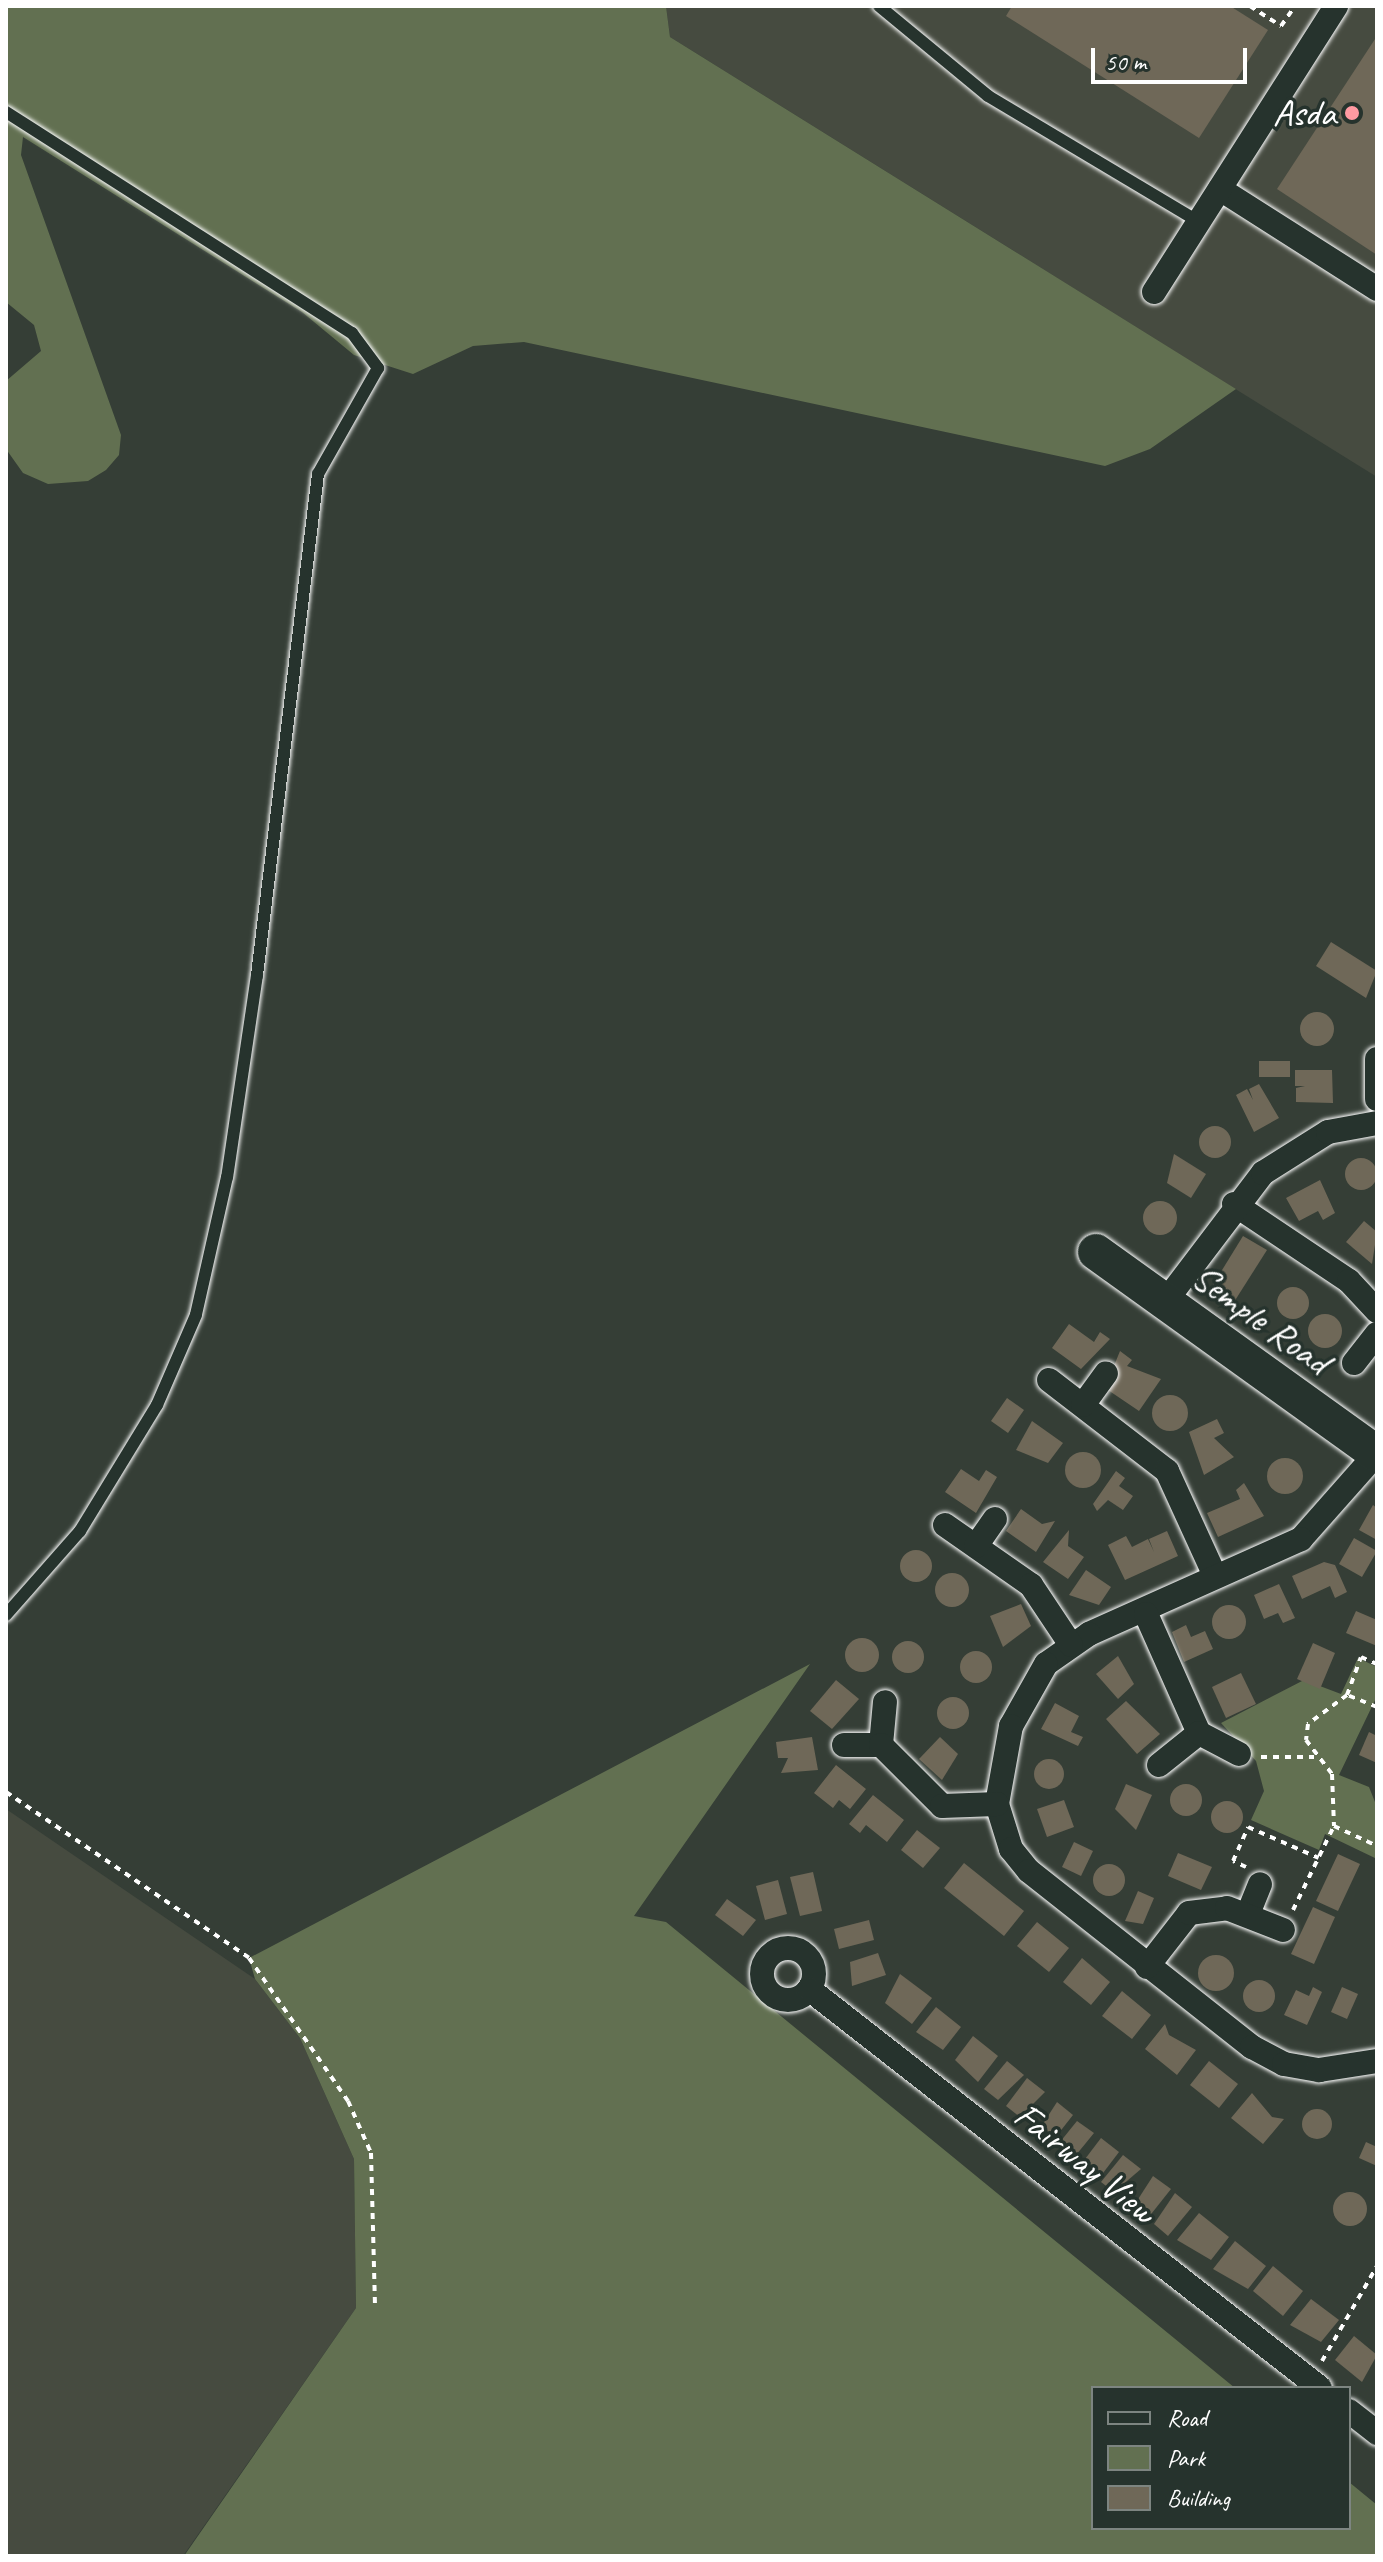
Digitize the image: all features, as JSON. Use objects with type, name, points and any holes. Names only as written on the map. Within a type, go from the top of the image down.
[{"type":"street","points":[[1154,292],[1336,6]]},
{"type":"street","points":[[1220,189],[1377,289]]},
{"type":"street","points":[[1377,1059],[1377,1099]]},
{"type":"street","points":[[1165,1302],[1234,1204],[1292,1151],[1328,1132],[1377,1123]]},
{"type":"street","points":[[1234,1204],[1349,1281],[1377,1311]]},
{"type":"street","name":"Semple Road","points":[[1096,1252],[1377,1454]]},
{"type":"street","points":[[1354,1363],[1377,1334]]},
{"type":"street","points":[[1083,1405],[1106,1373]]},
{"type":"street","points":[[1049,1380],[1167,1471],[1215,1576]]},
{"type":"street","points":[[1377,1454],[1301,1539],[1215,1576],[1146,1614],[1071,1645],[1039,1670],[1021,1701],[997,1804],[1011,1849],[1029,1871],[1147,1967],[1284,2064],[1345,2071],[1377,2061]]},
{"type":"street","points":[[976,1546],[995,1519]]},
{"type":"street","points":[[945,1525],[1031,1585],[1071,1645]]},
{"type":"street","points":[[1146,1614],[1199,1733],[1239,1754]]},
{"type":"street","points":[[881,1745],[885,1702]]},
{"type":"street","points":[[1159,1765],[1199,1733]]},
{"type":"street","points":[[844,1745],[881,1745],[942,1806],[997,1804]]},
{"type":"street","points":[[1248,1914],[1260,1884]]},
{"type":"street","points":[[1147,1967],[1189,1913],[1227,1908],[1283,1930]]},
{"type":"street","name":"Fairway View","points":[[809,1989],[1314,2383]]},
{"type":"street","points":[[1351,2413],[1377,2433]]},
{"type":"lane","points":[[879,6],[988,96],[1199,222]]},
{"type":"lane","points":[[6,112],[352,333],[378,368],[318,474],[257,975],[227,1177],[196,1315],[157,1405],[80,1531],[6,1615]]},
{"type":"path","points":[[1250,6],[1281,26],[1295,6]]},
{"type":"path","points":[[1283,1930],[1334,1826],[1332,1774],[1314,1757],[1308,1724],[1347,1695],[1361,1657],[1377,1664]]},
{"type":"path","points":[[1347,1695],[1377,1707]]},
{"type":"path","points":[[1239,1754],[1314,1757]]},
{"type":"path","points":[[6,1792],[249,1958],[348,2101],[371,2153],[375,2307]]},
{"type":"path","points":[[1334,1826],[1377,1846]]},
{"type":"path","points":[[1260,1884],[1262,1878],[1233,1861],[1248,1827],[1319,1858]]},
{"type":"path","points":[[1314,2383],[1345,2333],[1377,2266]]},
{"type":"shaded area","points":[[666,6],[1377,6],[1377,477],[670,37]]},
{"type":"shaded area","points":[[6,1809],[255,1979],[300,2038],[354,2159],[356,2308],[183,2556],[6,2556]]},
{"type":"green space","points":[[6,6],[666,6],[670,37],[1236,389],[1150,449],[1105,466],[524,342],[473,346],[413,374],[354,355],[302,312],[23,137],[21,155],[121,435],[119,455],[106,470],[88,481],[48,484],[23,473],[6,449],[6,381],[41,351],[34,325],[6,302]]},
{"type":"green space","points":[[1358,1658],[1377,1667],[1377,1696],[1339,1775],[1369,1787],[1377,1807],[1377,1859],[1325,1834],[1319,1850],[1251,1820],[1264,1791],[1256,1761],[1221,1723],[1304,1680],[1341,1694]]},
{"type":"green space","points":[[810,1664],[634,1916],[666,1922],[1233,2386],[1091,2386],[1091,2530],[1351,2530],[1351,2484],[1377,2505],[1377,2556],[184,2556],[356,2308],[354,2159],[300,2038],[255,1979],[249,1958]]},
{"type":"building","points":[[1012,6],[1230,6],[1268,30],[1199,138],[1006,16]]},
{"type":"building","name":"Asda","points":[[1377,36],[1377,255],[1277,189]]},
{"type":"building","points":[[1331,942],[1377,971],[1366,998],[1316,966]]},
{"type":"building","points":[[1317,1012],[1329,1017],[1334,1029],[1329,1041],[1317,1046],[1305,1041],[1300,1029],[1305,1017]]},
{"type":"building","points":[[1259,1061],[1290,1061],[1290,1077],[1259,1077]]},
{"type":"building","points":[[1295,1070],[1332,1070],[1333,1103],[1296,1102],[1296,1088],[1305,1086],[1295,1086]]},
{"type":"building","points":[[1259,1084],[1279,1118],[1254,1132],[1236,1095],[1247,1089],[1253,1100],[1249,1089]]},
{"type":"building","points":[[1215,1126],[1227,1130],[1231,1142],[1227,1154],[1215,1158],[1203,1154],[1199,1142],[1203,1130]]},
{"type":"building","points":[[1174,1154],[1206,1174],[1191,1198],[1167,1183]]},
{"type":"building","points":[[1361,1158],[1372,1163],[1377,1174],[1372,1185],[1361,1190],[1350,1185],[1345,1174],[1350,1163]]},
{"type":"building","points":[[1320,1180],[1335,1213],[1323,1220],[1318,1211],[1299,1221],[1286,1198]]},
{"type":"building","points":[[1160,1201],[1172,1206],[1177,1218],[1172,1230],[1160,1235],[1148,1230],[1143,1218],[1148,1206]]},
{"type":"building","points":[[1364,1221],[1377,1232],[1372,1264],[1346,1242]]},
{"type":"building","points":[[1243,1236],[1267,1250],[1234,1302],[1211,1288]]},
{"type":"building","points":[[1293,1287],[1304,1292],[1309,1303],[1304,1314],[1293,1319],[1282,1314],[1277,1303],[1282,1292]]},
{"type":"building","points":[[1325,1314],[1337,1319],[1342,1331],[1337,1343],[1325,1348],[1313,1343],[1308,1331],[1313,1319]]},
{"type":"building","points":[[1069,1324],[1094,1342],[1100,1332],[1110,1339],[1081,1369],[1052,1348]]},
{"type":"building","points":[[1120,1351],[1132,1360],[1127,1366],[1161,1379],[1139,1411],[1105,1388]]},
{"type":"building","points":[[1170,1395],[1183,1400],[1188,1413],[1183,1426],[1170,1431],[1157,1426],[1152,1413],[1157,1400]]},
{"type":"building","points":[[1007,1398],[1024,1410],[1008,1433],[991,1421]]},
{"type":"building","points":[[1217,1419],[1224,1433],[1214,1438],[1234,1457],[1204,1475],[1189,1432]]},
{"type":"building","points":[[1032,1421],[1063,1443],[1048,1463],[1016,1450]]},
{"type":"building","points":[[1083,1452],[1096,1457],[1101,1470],[1096,1483],[1083,1488],[1070,1483],[1065,1470],[1070,1457]]},
{"type":"building","points":[[1285,1458],[1297,1464],[1303,1476],[1297,1488],[1285,1494],[1273,1488],[1267,1476],[1273,1464]]},
{"type":"building","points":[[961,1469],[979,1481],[986,1470],[997,1477],[976,1513],[945,1492]]},
{"type":"building","points":[[1116,1471],[1125,1478],[1119,1486],[1133,1496],[1123,1510],[1108,1500],[1097,1511],[1093,1504]]},
{"type":"building","points":[[1244,1483],[1264,1516],[1218,1537],[1207,1513],[1240,1499],[1236,1490]]},
{"type":"building","points":[[1373,1505],[1377,1508],[1377,1540],[1359,1530]]},
{"type":"building","points":[[1021,1509],[1042,1524],[1055,1521],[1036,1552],[1006,1531]]},
{"type":"building","points":[[1069,1530],[1068,1546],[1084,1557],[1068,1579],[1043,1562]]},
{"type":"building","points":[[1167,1531],[1178,1556],[1125,1580],[1108,1545],[1126,1536],[1132,1547],[1148,1539],[1154,1552],[1149,1539]]},
{"type":"building","points":[[1354,1538],[1377,1551],[1362,1577],[1339,1564]]},
{"type":"building","points":[[916,1550],[928,1554],[932,1566],[928,1578],[916,1582],[904,1578],[900,1566],[904,1554]]},
{"type":"building","points":[[1324,1562],[1335,1565],[1347,1592],[1335,1598],[1330,1586],[1302,1599],[1292,1576]]},
{"type":"building","points":[[1086,1570],[1111,1587],[1099,1605],[1069,1595]]},
{"type":"building","points":[[952,1573],[964,1578],[969,1590],[964,1602],[952,1607],[940,1602],[935,1590],[940,1578]]},
{"type":"building","points":[[1279,1584],[1295,1618],[1283,1623],[1278,1613],[1264,1619],[1254,1595]]},
{"type":"building","points":[[1021,1604],[1031,1626],[1003,1647],[990,1616]]},
{"type":"building","points":[[1229,1605],[1241,1610],[1246,1622],[1241,1634],[1229,1639],[1217,1634],[1212,1622],[1217,1610]]},
{"type":"building","points":[[1356,1611],[1377,1620],[1377,1646],[1346,1633]]},
{"type":"building","points":[[1186,1625],[1191,1637],[1205,1631],[1213,1649],[1184,1662],[1172,1632]]},
{"type":"building","points":[[862,1638],[874,1643],[879,1655],[874,1667],[862,1672],[850,1667],[845,1655],[850,1643]]},
{"type":"building","points":[[908,1641],[919,1646],[924,1657],[919,1668],[908,1673],[897,1668],[892,1657],[897,1646]]},
{"type":"building","points":[[1313,1643],[1335,1653],[1320,1689],[1297,1679]]},
{"type":"building","points":[[976,1651],[988,1655],[992,1667],[988,1679],[976,1683],[964,1679],[960,1667],[964,1655]]},
{"type":"building","points":[[1118,1656],[1134,1684],[1118,1699],[1096,1674]]},
{"type":"building","points":[[1241,1673],[1256,1704],[1226,1718],[1212,1687]]},
{"type":"building","points":[[836,1680],[859,1699],[832,1729],[810,1711]]},
{"type":"building","points":[[953,1697],[965,1701],[969,1713],[965,1725],[953,1729],[941,1725],[937,1713],[941,1701]]},
{"type":"building","points":[[1126,1701],[1160,1734],[1137,1754],[1106,1719]]},
{"type":"building","points":[[1055,1703],[1079,1716],[1071,1732],[1083,1737],[1078,1746],[1041,1729]]},
{"type":"building","points":[[1369,1732],[1377,1736],[1377,1763],[1359,1755]]},
{"type":"building","points":[[812,1737],[818,1770],[781,1773],[788,1758],[778,1758],[776,1742]]},
{"type":"building","points":[[940,1737],[958,1754],[942,1780],[919,1759]]},
{"type":"building","points":[[1049,1759],[1060,1763],[1064,1774],[1060,1785],[1049,1789],[1038,1785],[1034,1774],[1038,1763]]},
{"type":"building","points":[[836,1765],[866,1789],[850,1809],[839,1800],[833,1808],[814,1793]]},
{"type":"building","points":[[1126,1784],[1152,1795],[1136,1830],[1115,1809]]},
{"type":"building","points":[[1186,1784],[1197,1789],[1202,1800],[1197,1811],[1186,1816],[1175,1811],[1170,1800],[1175,1789]]},
{"type":"building","points":[[873,1795],[904,1820],[887,1842],[866,1825],[860,1833],[849,1824]]},
{"type":"building","points":[[1064,1800],[1074,1827],[1047,1837],[1037,1809]]},
{"type":"building","points":[[1227,1801],[1238,1806],[1243,1817],[1238,1828],[1227,1833],[1216,1828],[1211,1817],[1216,1806]]},
{"type":"building","points":[[917,1830],[940,1848],[923,1868],[901,1850]]},
{"type":"building","points":[[1074,1842],[1093,1851],[1081,1876],[1062,1867]]},
{"type":"building","points":[[1178,1853],[1212,1867],[1201,1890],[1168,1876]]},
{"type":"building","points":[[1338,1854],[1360,1864],[1338,1911],[1316,1901]]},
{"type":"building","points":[[964,1863],[1024,1911],[1004,1936],[944,1888]]},
{"type":"building","points":[[1109,1864],[1120,1869],[1125,1880],[1120,1891],[1109,1896],[1098,1891],[1093,1880],[1098,1869]]},
{"type":"building","points":[[813,1872],[822,1911],[800,1916],[790,1877]]},
{"type":"building","points":[[778,1880],[787,1914],[765,1920],[756,1886]]},
{"type":"building","points":[[1138,1891],[1154,1898],[1143,1924],[1125,1921]]},
{"type":"building","points":[[727,1899],[756,1920],[743,1936],[715,1915]]},
{"type":"building","points":[[1313,1907],[1335,1917],[1314,1964],[1291,1954]]},
{"type":"building","points":[[869,1920],[874,1940],[839,1949],[834,1929]]},
{"type":"building","points":[[1037,1922],[1069,1948],[1049,1972],[1017,1946]]},
{"type":"building","points":[[878,1953],[886,1975],[852,1986],[850,1962]]},
{"type":"building","points":[[1216,1955],[1228,1961],[1234,1973],[1228,1985],[1216,1991],[1204,1985],[1198,1973],[1204,1961]]},
{"type":"building","points":[[1082,1958],[1110,1982],[1091,2005],[1063,1982]]},
{"type":"building","points":[[900,1974],[932,1998],[912,2024],[885,2003]]},
{"type":"building","points":[[1259,1980],[1270,1985],[1275,1996],[1270,2007],[1259,2012],[1248,2007],[1243,1996],[1248,1985]]},
{"type":"building","points":[[1313,1987],[1322,1992],[1307,2025],[1284,2015],[1296,1990],[1309,1996]]},
{"type":"building","points":[[1342,1987],[1358,1994],[1347,2019],[1331,2012]]},
{"type":"building","points":[[1122,1991],[1151,2015],[1132,2039],[1102,2016]]},
{"type":"building","points":[[936,2007],[961,2027],[943,2050],[916,2032]]},
{"type":"building","points":[[1165,2024],[1169,2035],[1196,2050],[1177,2075],[1145,2049]]},
{"type":"building","points":[[973,2036],[998,2056],[978,2082],[955,2060]]},
{"type":"building","points":[[1007,2061],[1024,2075],[998,2100],[984,2089]]},
{"type":"building","points":[[1209,2061],[1238,2084],[1219,2108],[1190,2085]]},
{"type":"building","points":[[1027,2078],[1045,2092],[1020,2117],[1006,2106]]},
{"type":"building","points":[[1252,2093],[1272,2117],[1284,2119],[1263,2144],[1231,2118]]},
{"type":"building","points":[[1057,2102],[1073,2115],[1051,2143],[1037,2133]]},
{"type":"building","points":[[1317,2109],[1328,2113],[1332,2124],[1328,2135],[1317,2139],[1306,2135],[1302,2124],[1306,2113]]},
{"type":"building","points":[[1077,2121],[1094,2133],[1072,2160],[1060,2142]]},
{"type":"building","points":[[1101,2138],[1119,2152],[1100,2177],[1092,2176],[1079,2167]]},
{"type":"building","points":[[1366,2142],[1377,2147],[1377,2166],[1359,2158]]},
{"type":"building","points":[[1123,2155],[1141,2169],[1114,2192],[1101,2182]]},
{"type":"building","points":[[1153,2176],[1171,2189],[1148,2218],[1133,2207]]},
{"type":"building","points":[[1350,2192],[1362,2197],[1367,2209],[1362,2221],[1350,2226],[1338,2221],[1333,2209],[1338,2197]]},
{"type":"building","points":[[1175,2193],[1192,2207],[1168,2236],[1154,2224]]},
{"type":"building","points":[[1199,2213],[1229,2237],[1211,2260],[1177,2240]]},
{"type":"building","points":[[1235,2241],[1266,2266],[1248,2289],[1213,2269]]},
{"type":"building","points":[[1273,2266],[1303,2291],[1283,2316],[1253,2291]]},
{"type":"building","points":[[1311,2299],[1339,2320],[1321,2342],[1290,2325]]},
{"type":"building","points":[[1354,2336],[1377,2355],[1362,2382],[1335,2360]]},
{"type":"place","name":"Asda","points":[[1352,113]]}]
